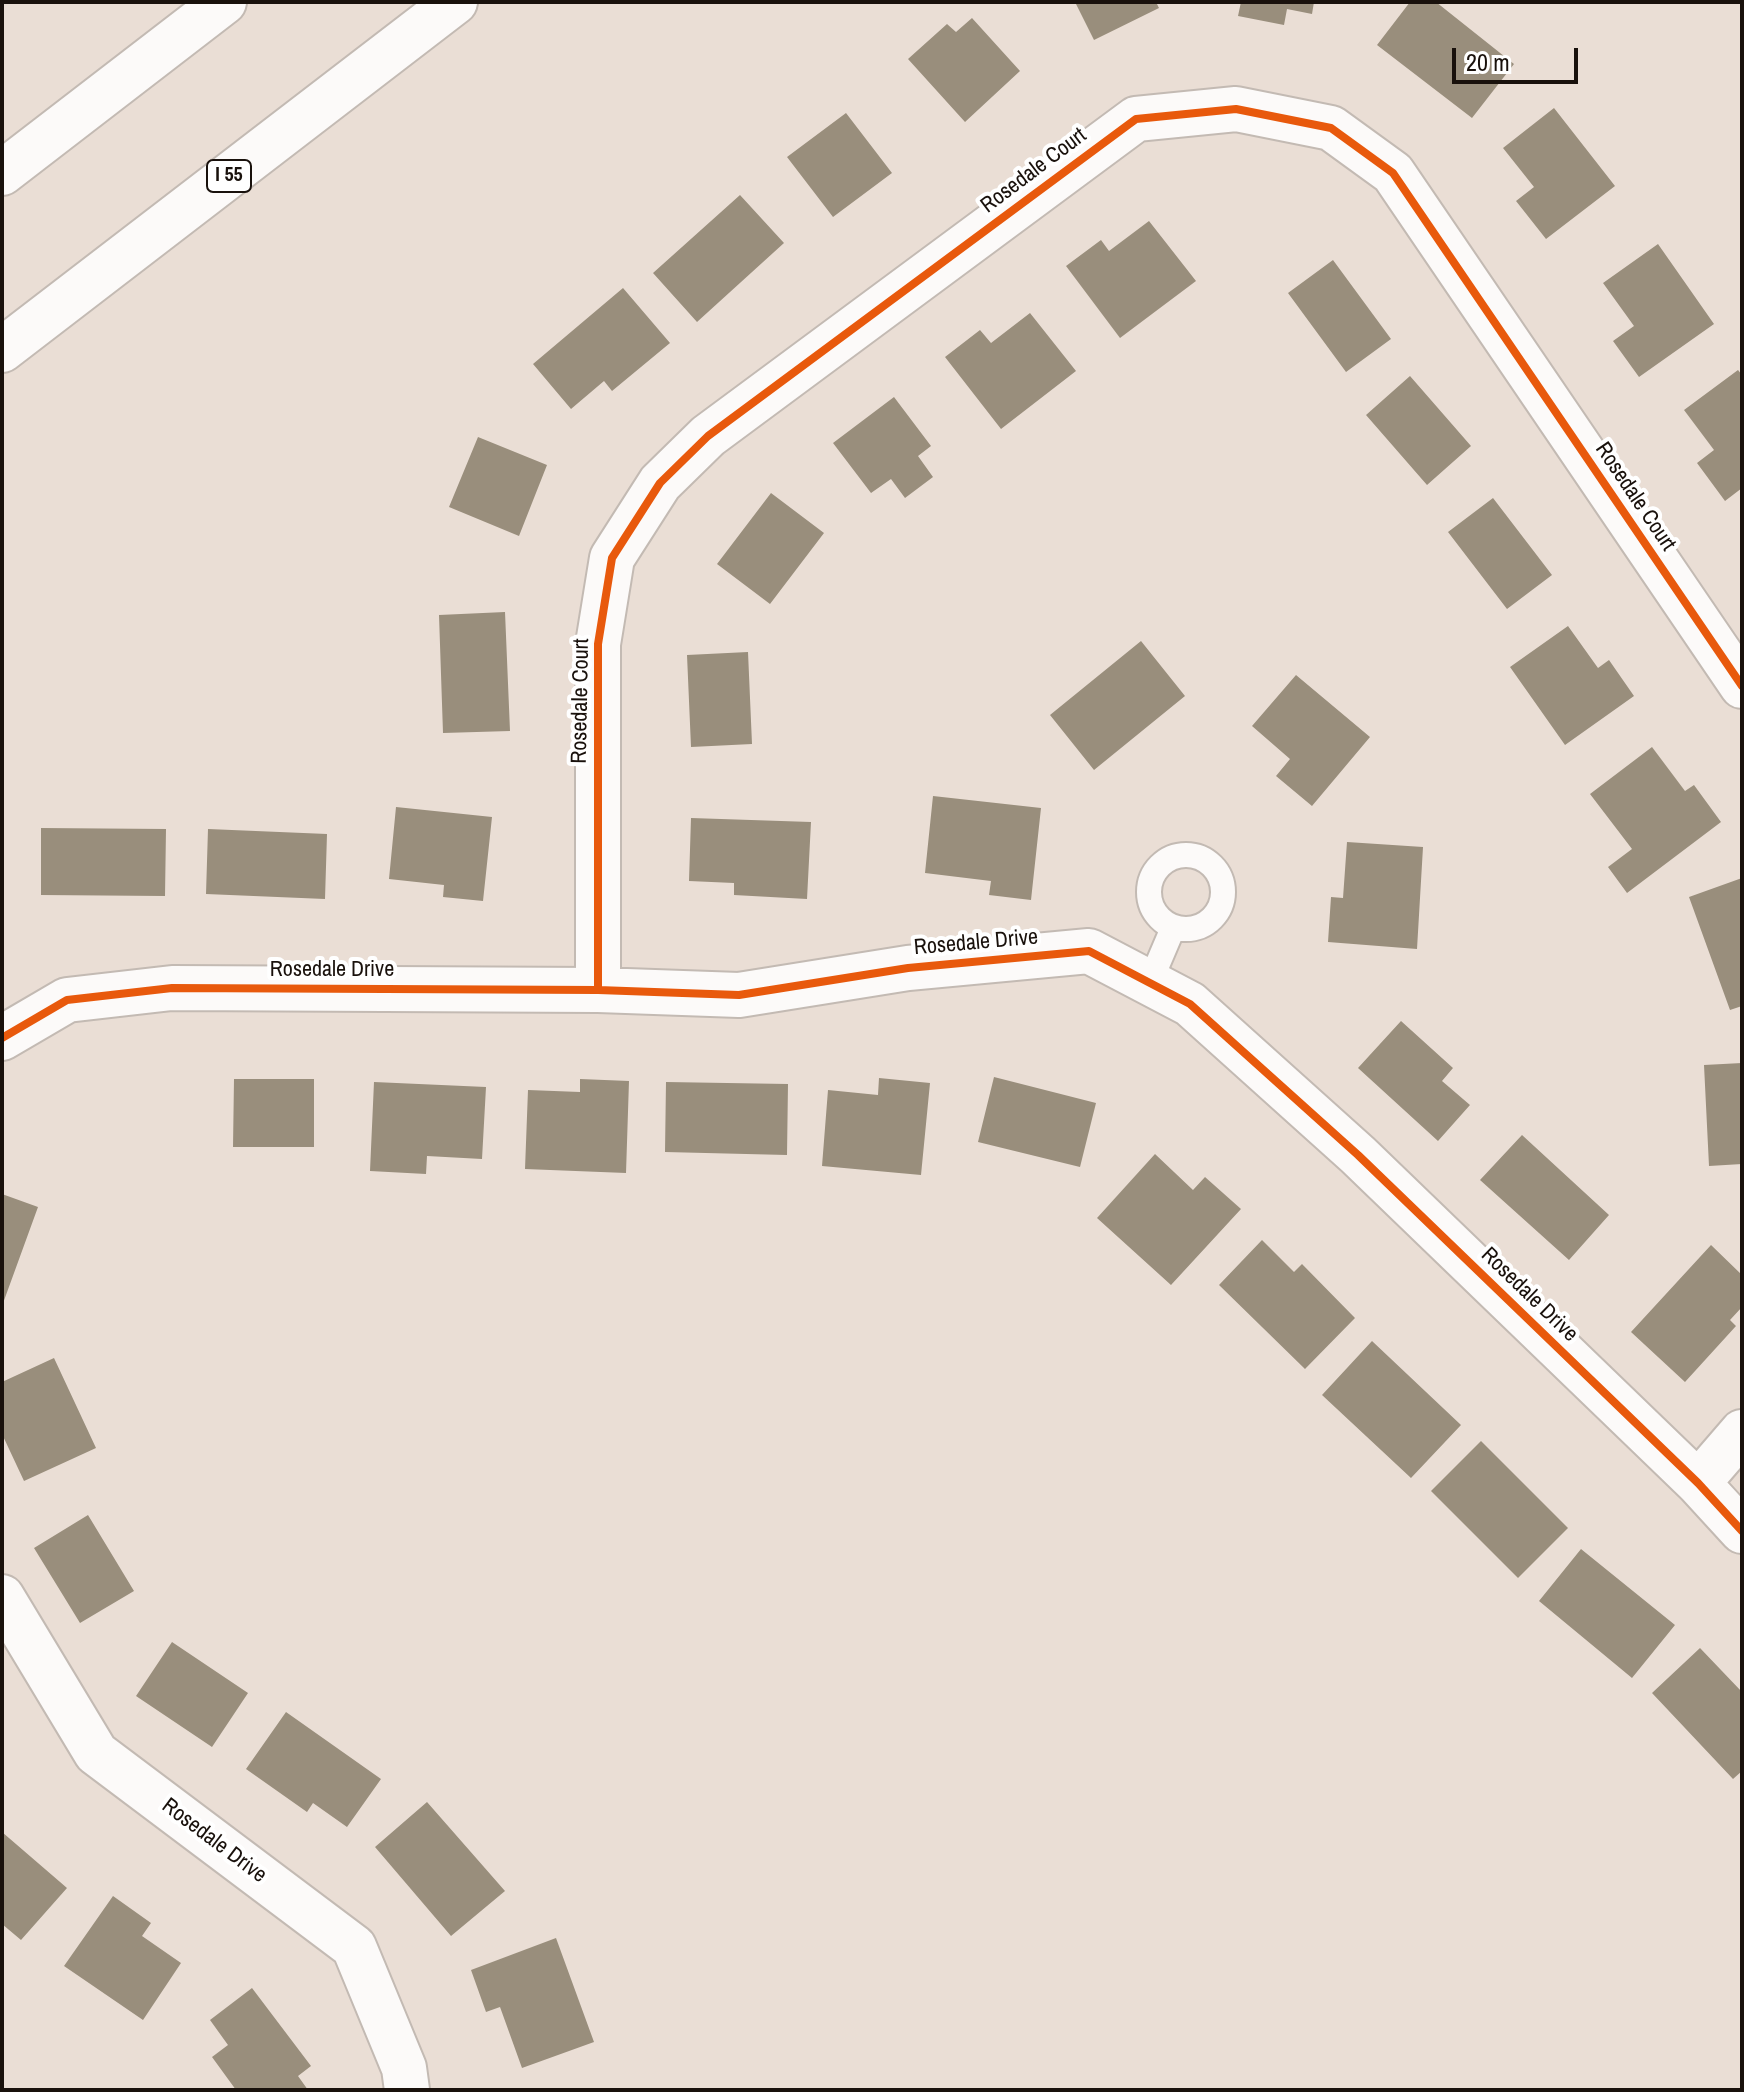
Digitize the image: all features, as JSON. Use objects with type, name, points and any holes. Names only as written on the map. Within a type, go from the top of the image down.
[{"type":"main road","points":[[2,173],[224,2]]},
{"type":"main road","name":"I 55","points":[[2,350],[455,2]]},
{"type":"main road","name":"Rosedale Court","points":[[598,990],[598,644],[612,558],[660,483],[708,436],[1136,119],[1236,109],[1331,128],[1393,173],[1742,686]]},
{"type":"main road","name":"Rosedale Drive","points":[[2,1038],[67,1000],[172,988],[598,990],[739,995],[908,968],[1089,951],[1190,1004],[1358,1155],[1698,1483],[1742,1531]]},
{"type":"main road","points":[[1698,1483],[1742,1432]]},
{"type":"main road","name":"Rosedale Drive","points":[[2,1597],[96,1753],[354,1947],[404,2068],[407,2090]]},
{"type":"lane","points":[[1150,982],[1173,928]]},
{"type":"building","points":[[1075,2],[1156,2],[1159,8],[1094,40]]},
{"type":"building","points":[[1241,2],[1314,2],[1312,14],[1287,9],[1284,25],[1238,16]]},
{"type":"building","points":[[1410,2],[1436,2],[1514,64],[1472,118],[1377,45]]},
{"type":"building","points":[[972,18],[1020,71],[965,122],[908,59],[947,24],[956,32]]},
{"type":"building","points":[[1554,108],[1615,186],[1546,239],[1516,201],[1534,187],[1503,148]]},
{"type":"building","points":[[846,113],[892,173],[833,217],[787,157]]},
{"type":"building","points":[[740,195],[784,243],[697,322],[653,273]]},
{"type":"building","points":[[1149,221],[1196,281],[1120,338],[1066,266],[1101,240],[1109,251]]},
{"type":"building","points":[[1658,244],[1714,324],[1639,377],[1613,341],[1634,326],[1603,283]]},
{"type":"building","points":[[1333,260],[1391,339],[1346,372],[1288,293]]},
{"type":"building","points":[[623,288],[670,343],[612,391],[604,381],[571,409],[533,364]]},
{"type":"building","points":[[1030,313],[1076,371],[1001,429],[945,357],[980,330],[991,343]]},
{"type":"building","points":[[1738,370],[1742,375],[1742,488],[1725,501],[1697,463],[1714,450],[1684,410]]},
{"type":"building","points":[[1410,376],[1471,446],[1427,485],[1366,415]]},
{"type":"building","points":[[894,397],[931,446],[918,456],[933,477],[905,498],[891,479],[871,493],[833,443]]},
{"type":"building","points":[[478,437],[547,465],[519,536],[449,507]]},
{"type":"building","points":[[771,493],[824,533],[770,604],[717,564]]},
{"type":"building","points":[[1493,498],[1552,575],[1507,609],[1448,532]]},
{"type":"building","points":[[505,612],[510,731],[443,733],[439,615]]},
{"type":"building","points":[[1568,626],[1598,668],[1609,660],[1634,696],[1565,745],[1510,667]]},
{"type":"building","points":[[1141,641],[1185,696],[1094,770],[1050,715]]},
{"type":"building","points":[[748,652],[752,744],[691,747],[687,655]]},
{"type":"building","points":[[1296,675],[1370,737],[1312,806],[1276,776],[1290,759],[1252,726]]},
{"type":"building","points":[[1652,747],[1685,791],[1694,785],[1721,822],[1627,893],[1608,867],[1632,849],[1590,794]]},
{"type":"building","points":[[933,796],[1041,808],[1031,900],[989,895],[991,881],[925,873]]},
{"type":"building","points":[[396,807],[492,817],[483,901],[443,897],[444,885],[389,879]]},
{"type":"building","points":[[691,818],[811,822],[807,899],[734,895],[734,883],[689,881]]},
{"type":"building","points":[[41,828],[166,829],[165,896],[41,895]]},
{"type":"building","points":[[208,829],[327,834],[325,899],[206,894]]},
{"type":"building","points":[[1347,842],[1423,847],[1417,949],[1328,942],[1331,897],[1343,898]]},
{"type":"building","points":[[1742,878],[1742,1006],[1730,1010],[1689,897]]},
{"type":"building","points":[[1401,1021],[1453,1068],[1442,1081],[1470,1105],[1438,1141],[1358,1068]]},
{"type":"building","points":[[1742,1063],[1742,1164],[1709,1166],[1704,1065]]},
{"type":"building","points":[[994,1077],[1096,1103],[1080,1167],[978,1142]]},
{"type":"building","points":[[879,1078],[930,1083],[921,1175],[822,1166],[828,1090],[878,1095]]},
{"type":"building","points":[[234,1079],[314,1079],[314,1147],[233,1147]]},
{"type":"building","points":[[580,1079],[629,1081],[626,1173],[525,1169],[528,1090],[580,1092]]},
{"type":"building","points":[[374,1082],[486,1087],[482,1159],[427,1156],[426,1174],[370,1171]]},
{"type":"building","points":[[666,1082],[788,1084],[787,1155],[665,1152]]},
{"type":"building","points":[[1522,1135],[1609,1215],[1569,1260],[1480,1180]]},
{"type":"building","points":[[1155,1154],[1193,1190],[1205,1177],[1241,1209],[1171,1285],[1097,1218]]},
{"type":"building","points":[[2,1194],[38,1207],[2,1306]]},
{"type":"building","points":[[1262,1240],[1294,1272],[1302,1264],[1355,1318],[1305,1369],[1219,1285]]},
{"type":"building","points":[[1711,1245],[1742,1275],[1742,1307],[1730,1320],[1736,1326],[1685,1382],[1631,1332]]},
{"type":"building","points":[[1372,1341],[1461,1425],[1411,1478],[1322,1395]]},
{"type":"building","points":[[54,1358],[96,1448],[24,1481],[2,1434],[2,1382]]},
{"type":"building","points":[[1481,1441],[1568,1528],[1518,1578],[1431,1491]]},
{"type":"building","points":[[88,1515],[134,1591],[80,1623],[34,1548]]},
{"type":"building","points":[[1581,1549],[1675,1625],[1632,1678],[1539,1601]]},
{"type":"building","points":[[172,1642],[248,1693],[212,1747],[136,1696]]},
{"type":"building","points":[[1700,1648],[1742,1692],[1742,1771],[1733,1779],[1652,1693]]},
{"type":"building","points":[[286,1712],[381,1779],[347,1827],[313,1803],[307,1812],[246,1769]]},
{"type":"building","points":[[427,1802],[505,1891],[451,1936],[375,1847]]},
{"type":"building","points":[[2,1832],[67,1888],[21,1940],[2,1924]]},
{"type":"building","points":[[113,1896],[151,1923],[142,1936],[181,1963],[143,2020],[64,1966]]},
{"type":"building","points":[[556,1938],[594,2042],[522,2068],[500,2007],[486,2012],[471,1970]]},
{"type":"building","points":[[252,1988],[311,2066],[298,2076],[308,2090],[236,2090],[212,2057],[228,2045],[210,2020]]},
{"type":"cycle path","points":[[598,990],[598,644],[612,558],[660,483],[708,436],[1136,119],[1236,109],[1331,128],[1393,173],[1742,686]]},
{"type":"cycle path","points":[[2,1038],[67,1000],[172,988],[598,990],[739,995],[908,968],[1089,951],[1190,1004],[1358,1155],[1698,1483],[1742,1531]]}]
